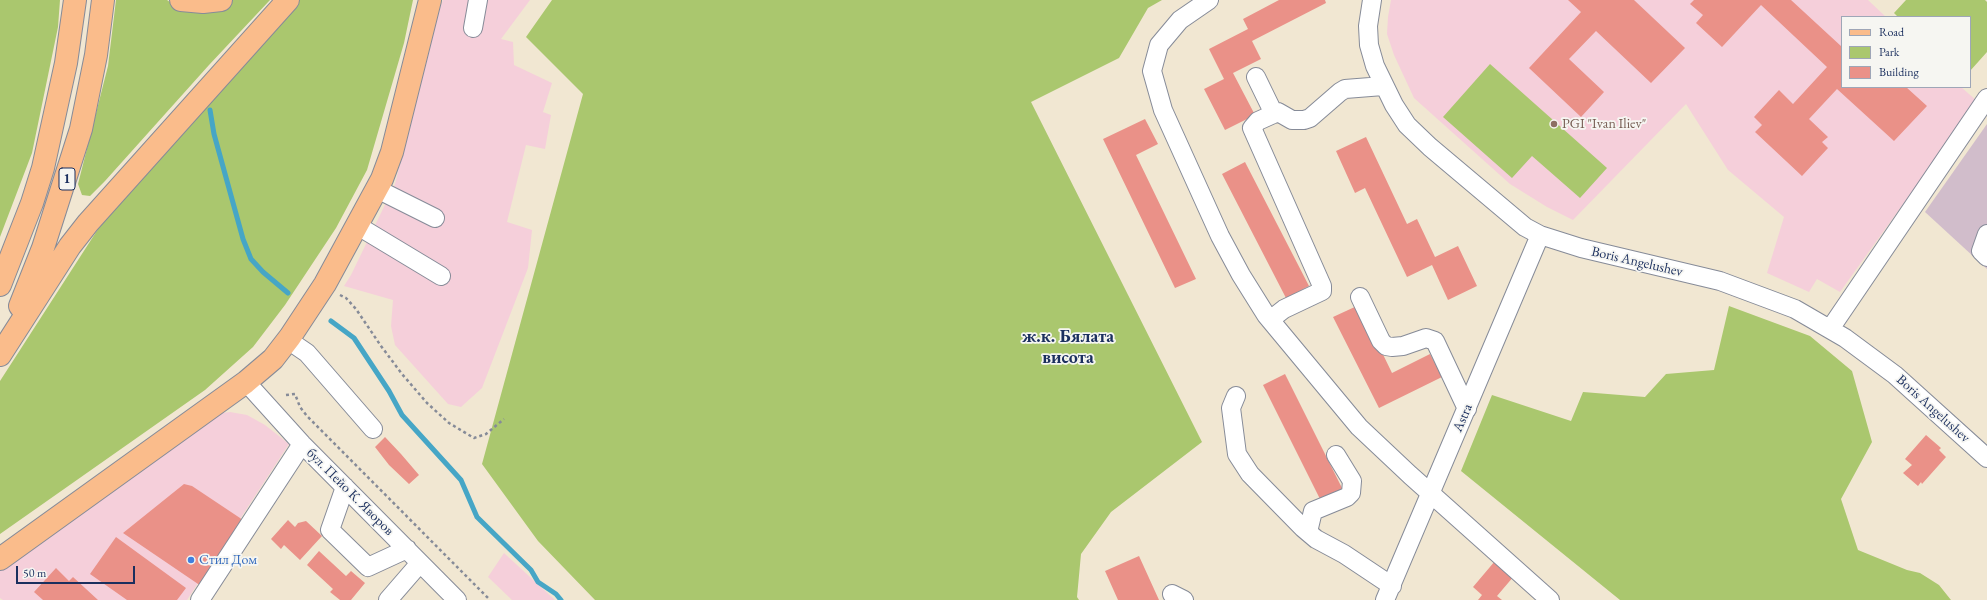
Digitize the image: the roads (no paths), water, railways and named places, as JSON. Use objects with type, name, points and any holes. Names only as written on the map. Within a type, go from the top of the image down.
[{"type":"main road","name":"1","points":[[0,285],[32,203],[43,168],[66,63],[75,0]]},
{"type":"main road","name":"1","points":[[0,348],[14,320],[43,248],[70,170],[88,98],[96,55],[103,0]]},
{"type":"main road","points":[[181,0],[203,2],[221,0]]},
{"type":"main road","points":[[0,355],[70,246],[88,223],[288,0]]},
{"type":"main road","points":[[0,559],[246,382],[273,359],[288,340],[323,287],[358,226],[377,189],[392,152],[427,0]]},
{"type":"main road","points":[[423,22],[430,0]]},
{"type":"street","points":[[473,28],[478,0]]},
{"type":"street","points":[[1209,0],[1180,20],[1159,45],[1152,71],[1154,83],[1163,110],[1220,236],[1241,275],[1270,320],[1359,427],[1431,495],[1550,600]]},
{"type":"street","name":"Boris Angelushev","points":[[1372,0],[1368,26],[1369,45],[1383,86],[1407,125],[1430,147],[1525,227],[1540,235],[1581,248],[1727,283],[1795,309],[1859,347],[1895,375],[1987,458]]},
{"type":"street","points":[[1256,76],[1274,114]]},
{"type":"street","points":[[1270,320],[1284,309],[1322,289],[1310,255],[1252,128],[1258,121],[1278,112],[1292,120],[1304,120],[1310,118],[1345,89],[1383,86]]},
{"type":"street","points":[[1830,329],[1987,98]]},
{"type":"street","points":[[377,189],[436,218]]},
{"type":"street","points":[[358,226],[441,276]]},
{"type":"street","points":[[1987,234],[1981,251],[1987,257]]},
{"type":"street","name":"Astra","points":[[1388,593],[1431,495],[1540,235]]},
{"type":"street","points":[[1360,297],[1381,341],[1386,346],[1404,346],[1426,338],[1435,341],[1467,409]]},
{"type":"street","points":[[288,340],[307,353],[373,429]]},
{"type":"street","name":"бул. Пейо К. Яворов","points":[[246,382],[302,444],[457,600]]},
{"type":"street","points":[[1236,396],[1231,408],[1237,454],[1250,474],[1292,519],[1388,593]]},
{"type":"street","points":[[200,600],[302,444]]},
{"type":"street","points":[[1308,532],[1313,511],[1347,497],[1351,493],[1352,481],[1336,456]]},
{"type":"street","points":[[345,487],[330,530],[368,567],[406,549]]},
{"type":"street","points":[[388,600],[420,563]]},
{"type":"waterway","points":[[210,110],[214,134],[243,239],[251,259],[263,272],[288,293]]},
{"type":"waterway","points":[[331,321],[354,338],[389,391],[402,415],[461,480],[477,517],[531,570],[538,582],[556,594],[561,600]]},
{"type":"place","name":"PGI \"Ivan Iliev\"","points":[[1554,124]]},
{"type":"place","name":"Стил Дом","points":[[191,560]]},
{"type":"district","name":"ж.к. Бялата висота","points":[[1068,347]]}]
